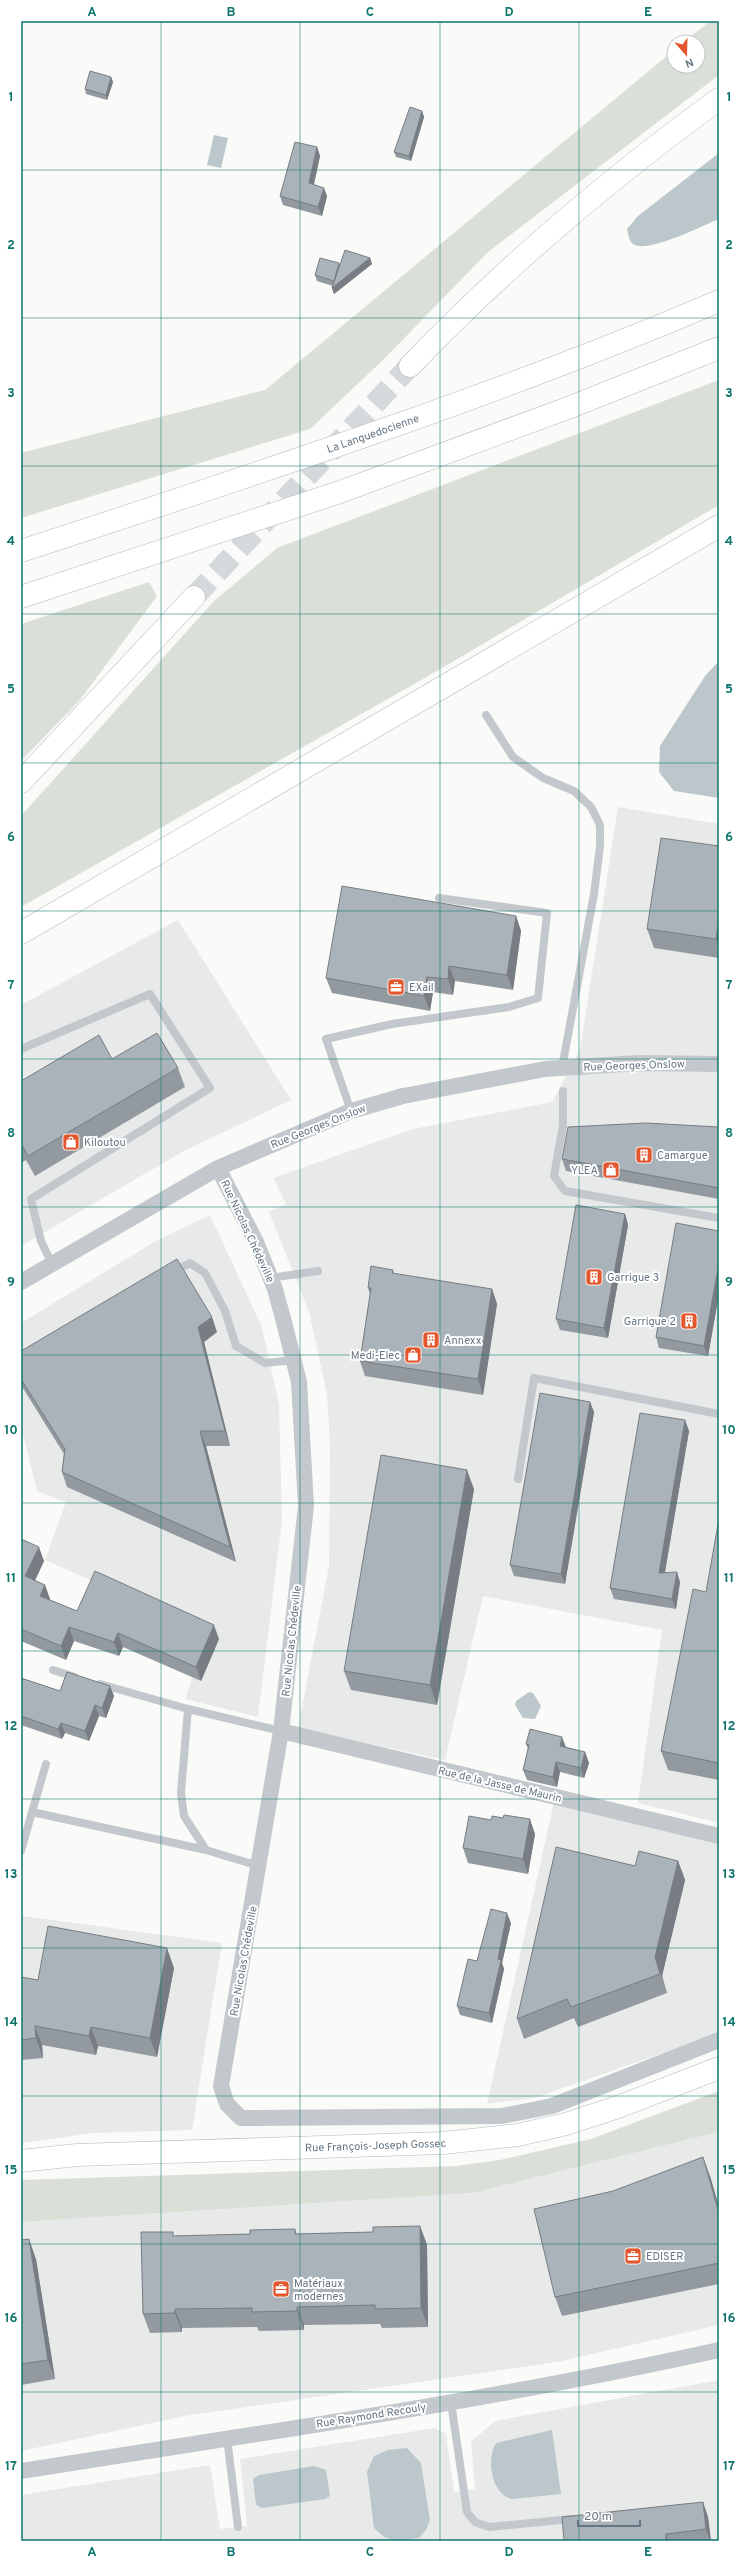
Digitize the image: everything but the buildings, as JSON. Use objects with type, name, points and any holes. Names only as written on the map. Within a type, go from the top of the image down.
[{"type":"main road","points":[[410,366],[449,325],[555,228],[617,176],[719,99]]},
{"type":"main road","name":"La Languedocienne","points":[[21,551],[382,431],[599,350],[719,301]]},
{"type":"main road","points":[[21,597],[354,487],[568,408],[719,348]]},
{"type":"main road","points":[[21,933],[719,526]]},
{"type":"main road","points":[[21,782],[194,597]]},
{"type":"main road","name":"Rue François-Joseph Gossec","points":[[21,2161],[77,2155],[443,2142],[518,2135],[566,2124],[618,2107],[719,2068]]},
{"type":"street","name":"Rue Georges Onslow","points":[[21,1282],[218,1168],[351,1111],[403,1096],[562,1068],[639,1062],[719,1064]]},
{"type":"street","name":"Rue Nicolas Chédeville","points":[[218,1168],[256,1242],[270,1278],[294,1360],[299,1382],[306,1506],[281,1731],[221,2086],[227,2104],[241,2118],[502,2116],[526,2113],[552,2106],[719,2040]]},
{"type":"street","name":"Rue de la Jasse de Maurin","points":[[281,1731],[719,1836]]},
{"type":"street","name":"Rue Raymond Recouly","points":[[21,2471],[451,2402],[624,2371],[719,2350]]},
{"type":"lane","points":[[486,715],[513,756],[542,778],[574,791],[591,806],[600,825],[600,846],[594,894],[562,1068]]},
{"type":"lane","points":[[351,1111],[326,1039],[392,1024],[509,1007],[538,998],[547,914],[439,898]]},
{"type":"lane","points":[[21,1049],[150,994],[210,1088],[31,1199],[41,1241],[52,1264]]},
{"type":"lane","points":[[563,1091],[563,1125],[554,1176],[564,1191],[719,1218]]},
{"type":"lane","points":[[163,1278],[190,1263],[205,1273],[225,1311],[236,1346],[265,1363],[294,1360]]},
{"type":"lane","points":[[270,1278],[318,1271]]},
{"type":"lane","points":[[518,1479],[534,1378],[719,1414]]},
{"type":"lane","points":[[53,1670],[188,1709],[281,1731]]},
{"type":"lane","points":[[188,1709],[181,1793],[184,1816],[206,1850]]},
{"type":"lane","points":[[21,1851],[46,1764]]},
{"type":"lane","points":[[32,1812],[206,1850],[259,1866]]},
{"type":"lane","points":[[451,2402],[467,2512],[475,2522],[489,2527],[576,2519]]},
{"type":"lane","points":[[227,2438],[238,2527]]},
{"type":"shaded area","points":[[710,21],[719,21],[719,75],[488,252],[384,359],[310,429],[21,518],[21,453],[265,390],[666,57],[666,74],[706,74],[706,34],[694,34]]},
{"type":"shaded area","points":[[214,135],[228,138],[221,168],[207,165]]},
{"type":"shaded area","points":[[719,153],[719,219],[661,243],[649,246],[639,246],[632,243],[627,229],[638,216]]},
{"type":"shaded area","points":[[719,380],[719,505],[430,675],[21,907],[21,816],[213,602],[277,548]]},
{"type":"shaded area","points":[[149,582],[157,596],[80,700],[21,761],[21,624]]},
{"type":"shaded area","points":[[719,661],[719,798],[674,791],[659,772],[660,746],[705,676]]},
{"type":"shaded area","points":[[618,807],[719,824],[719,1823],[638,1803],[662,1630],[483,1596],[445,1760],[298,1728],[329,1566],[330,1447],[327,1394],[309,1312],[269,1212],[286,1204],[273,1178],[413,1129],[552,1102],[580,1050]]},
{"type":"shaded area","points":[[178,920],[291,1100],[184,1151],[21,1246],[21,1005]]},
{"type":"shaded area","points":[[210,1215],[262,1327],[279,1405],[282,1520],[258,1717],[185,1699],[209,1632],[45,1560],[66,1502],[37,1491],[21,1426],[21,1323],[154,1242]]},
{"type":"shaded area","points":[[529,1692],[533,1693],[541,1706],[535,1719],[523,1718],[515,1705],[516,1701]]},
{"type":"shaded area","points":[[554,1802],[719,1843],[719,2030],[718,2034],[534,2098],[487,2104]]},
{"type":"shaded area","points":[[23,1916],[222,1943],[192,2130],[94,2133],[21,2143]]},
{"type":"shaded area","points":[[719,2091],[719,2132],[473,2193],[21,2222],[21,2180],[456,2166],[500,2160],[591,2139]]},
{"type":"shaded area","points":[[719,2132],[719,2325],[557,2362],[185,2416],[21,2451],[21,2222],[473,2193]]},
{"type":"shaded area","points":[[719,2380],[719,2541],[21,2541],[21,2495],[210,2465],[220,2529],[247,2526],[240,2459],[435,2428],[446,2434],[454,2492],[475,2489],[471,2442],[495,2421]]},
{"type":"shaded area","points":[[552,2430],[561,2494],[512,2499],[505,2496],[499,2490],[492,2475],[491,2458],[496,2443]]},
{"type":"shaded area","points":[[407,2448],[421,2463],[430,2520],[426,2530],[419,2538],[395,2541],[384,2537],[374,2528],[367,2472],[374,2456],[388,2450]]},
{"type":"shaded area","points":[[314,2466],[326,2470],[330,2496],[325,2499],[262,2508],[256,2505],[253,2479],[259,2475]]},
{"type":"tunnel","points":[[194,597],[410,366]]},
{"type":"place","name":"EXail","points":[[396,987]]},
{"type":"place","name":"Kiloutou","points":[[71,1142]]},
{"type":"place","name":"Camargue","points":[[644,1155]]},
{"type":"place","name":"YLEA","points":[[611,1170]]},
{"type":"place","name":"Garrigue 3","points":[[594,1277]]},
{"type":"place","name":"Garrigue 2","points":[[689,1321]]},
{"type":"place","name":"Annexx","points":[[431,1340]]},
{"type":"place","name":"Medi-Elec","points":[[413,1355]]},
{"type":"place","name":"EDISER","points":[[633,2256]]},
{"type":"place","name":"Matériaux modernes","points":[[281,2289]]}]
